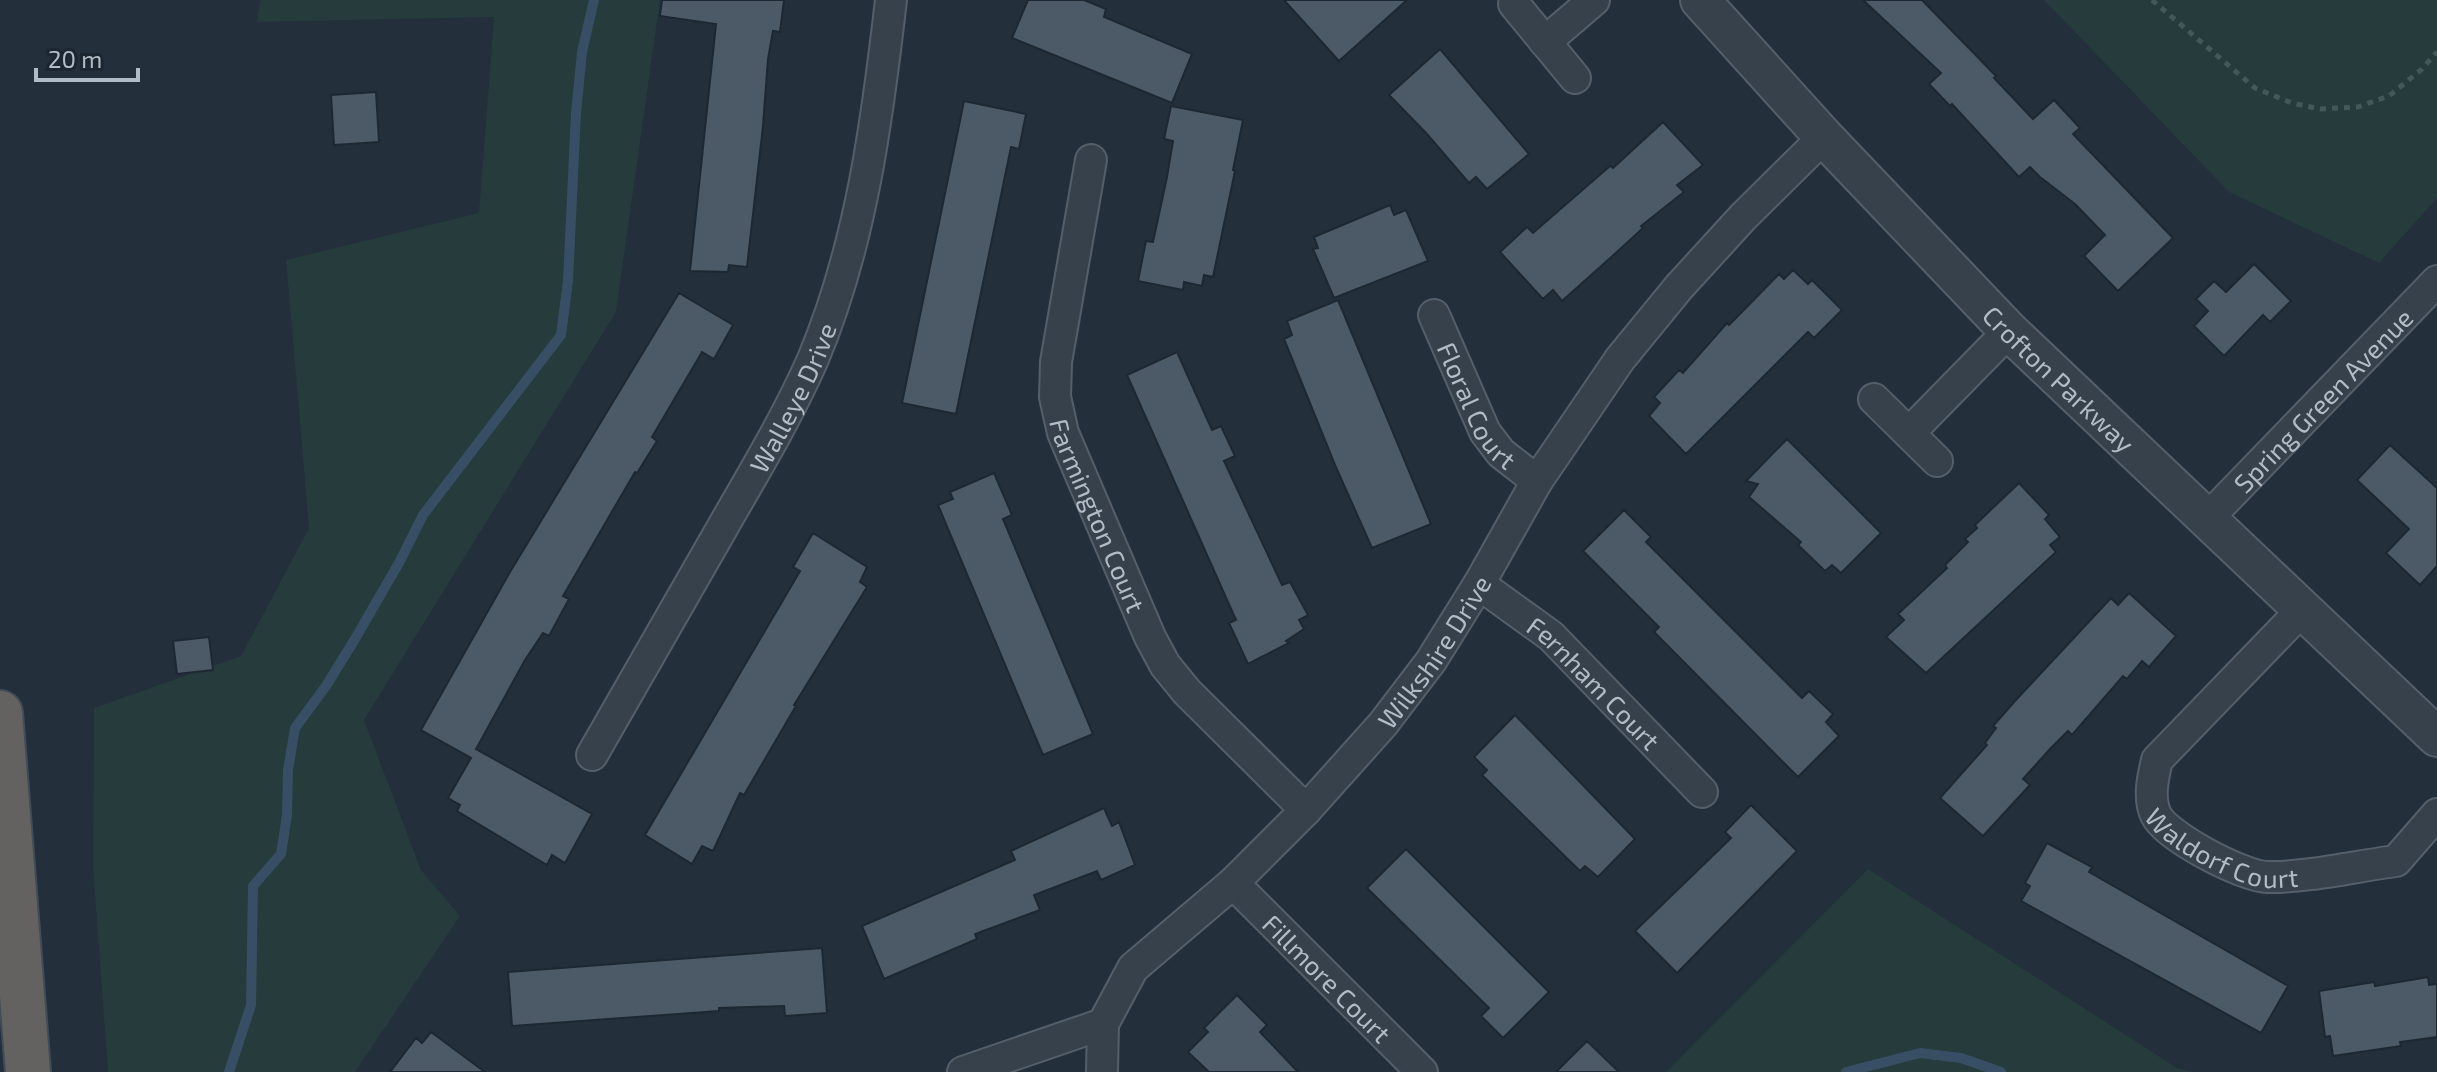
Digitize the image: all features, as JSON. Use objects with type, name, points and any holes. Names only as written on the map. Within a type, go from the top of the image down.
[{"type":"highway","points":[[0,713],[9,959],[28,1072]]},
{"type":"street","name":"Walleye Drive","points":[[592,755],[776,435],[813,359],[841,281],[863,197],[880,99],[891,0]]},
{"type":"street","points":[[1545,42],[1594,0]]},
{"type":"street","name":"Crofton Parkway","points":[[1700,0],[1824,137],[2009,331],[2437,737]]},
{"type":"street","points":[[1514,4],[1575,78]]},
{"type":"street","name":"Wilkshire Drive","points":[[1103,1024],[1133,968],[1233,883],[1306,810],[1383,724],[1431,661],[1537,481],[1620,359],[1679,287],[1743,217],[1824,137]]},
{"type":"street","name":"Farmington Court","points":[[1091,160],[1056,362],[1055,397],[1063,433],[1150,637],[1165,665],[1187,692],[1306,810]]},
{"type":"street","name":"Spring Green Avenue","points":[[2207,519],[2437,281]]},
{"type":"street","name":"Floral Court","points":[[1434,315],[1485,432],[1501,453],[1537,481]]},
{"type":"street","points":[[1909,433],[2009,331]]},
{"type":"street","points":[[1874,399],[1937,461]]},
{"type":"street","name":"Fernham Court","points":[[1479,584],[1551,636],[1702,792]]},
{"type":"street","name":"Waldorf Court","points":[[2302,610],[2157,760],[2152,799],[2155,814],[2166,829],[2240,871],[2265,877],[2396,861],[2437,814]]},
{"type":"street","name":"Fillmore Court","points":[[1233,883],[1422,1072]]},
{"type":"street","points":[[963,1072],[1103,1024],[1102,1072]]},
{"type":"path","points":[[2152,0],[2255,88],[2292,103],[2320,109],[2358,107],[2389,96],[2437,52]]},
{"type":"green space","points":[[260,0],[660,0],[616,312],[364,720],[421,870],[460,916],[355,1072],[108,1072],[93,868],[94,708],[241,656],[309,528],[286,260],[479,213],[494,17],[257,22]]},
{"type":"green space","points":[[2044,0],[2437,0],[2437,198],[2379,263],[2229,192]]},
{"type":"green space","points":[[1868,869],[2177,1068],[2193,1072],[1666,1072]]},
{"type":"building","points":[[662,0],[784,0],[780,32],[773,31],[768,59],[747,267],[729,265],[728,272],[690,271],[716,24],[660,16]]},
{"type":"building","points":[[1028,0],[1084,0],[1106,9],[1104,17],[1192,54],[1172,103],[1012,38]]},
{"type":"building","points":[[1284,0],[1407,0],[1339,61]]},
{"type":"building","points":[[1863,0],[1922,0],[2033,119],[2054,100],[2080,128],[2073,134],[2173,238],[2118,291],[2084,256],[2105,235],[2075,204],[2030,167],[2019,177],[1952,104],[1950,106],[1929,84],[1941,73]]},
{"type":"building","points":[[1440,49],[1529,154],[1487,189],[1476,177],[1469,183],[1389,95]]},
{"type":"building","points":[[376,92],[379,142],[334,145],[331,95]]},
{"type":"building","points":[[964,101],[1026,114],[1019,149],[1011,147],[956,414],[902,403]]},
{"type":"building","points":[[1171,106],[1243,120],[1213,277],[1204,275],[1202,286],[1184,282],[1183,290],[1138,281],[1146,241],[1153,242],[1167,177],[1173,141],[1164,139]]},
{"type":"building","points":[[1663,122],[1703,165],[1677,185],[1684,192],[1641,226],[1643,228],[1562,301],[1553,290],[1543,299],[1500,252],[1527,227],[1533,233],[1610,166],[1613,168]]},
{"type":"building","points":[[1390,205],[1394,215],[1406,210],[1428,261],[1334,298],[1313,249],[1318,248],[1314,237]]},
{"type":"building","points":[[2254,264],[2291,301],[2270,322],[2263,315],[2224,356],[2194,326],[2208,311],[2196,299],[2214,281],[2226,292]]},
{"type":"building","points":[[1793,270],[1808,284],[1812,280],[1842,310],[1814,338],[1808,332],[1686,454],[1649,416],[1660,403],[1654,397],[1679,370],[1683,373],[1727,323],[1729,325],[1779,274],[1784,279]]},
{"type":"building","points":[[679,293],[733,325],[714,359],[702,352],[652,437],[657,441],[635,472],[563,596],[569,599],[549,636],[543,633],[525,660],[476,749],[592,814],[565,863],[552,855],[547,865],[457,811],[460,805],[448,798],[471,758],[421,730],[510,572]]},
{"type":"building","points":[[1338,300],[1431,524],[1372,548],[1284,339],[1292,335],[1287,321]]},
{"type":"building","points":[[1177,352],[1212,430],[1221,426],[1235,456],[1224,461],[1282,585],[1290,582],[1308,615],[1299,620],[1304,629],[1286,641],[1289,643],[1248,664],[1229,623],[1236,620],[1127,375]]},
{"type":"building","points":[[1787,439],[1881,533],[1841,573],[1832,565],[1825,571],[1798,545],[1801,542],[1749,497],[1758,484],[1746,481]]},
{"type":"building","points":[[2390,445],[2437,488],[2437,566],[2420,585],[2386,553],[2409,529],[2357,480]]},
{"type":"building","points":[[994,473],[1012,515],[1003,519],[1093,734],[1043,755],[938,505],[953,499],[950,492]]},
{"type":"building","points":[[2019,483],[2049,515],[2045,519],[2060,537],[2050,545],[2056,552],[1926,673],[1886,637],[1904,620],[1898,614],[1947,568],[1945,565],[1968,542],[1965,539],[1977,528],[1975,525]]},
{"type":"building","points":[[1624,510],[1651,537],[1646,542],[1802,698],[1809,691],[1833,714],[1826,722],[1839,736],[1798,777],[1654,632],[1659,627],[1583,551]]},
{"type":"building","points":[[813,533],[867,567],[860,582],[867,587],[794,705],[744,795],[740,793],[713,851],[702,846],[692,864],[645,835],[800,571],[793,567]]},
{"type":"building","points":[[2129,593],[2176,636],[2149,667],[2142,661],[2127,679],[2123,676],[2072,735],[2068,731],[2050,749],[2023,779],[2030,785],[1983,836],[1940,798],[1987,745],[1985,743],[1996,728],[1993,726],[2015,701],[2111,598],[2118,605]]},
{"type":"building","points":[[209,637],[213,670],[177,674],[173,641]]},
{"type":"building","points":[[1515,715],[1635,839],[1598,877],[1585,866],[1580,871],[1482,775],[1487,770],[1474,757]]},
{"type":"building","points":[[1751,805],[1797,851],[1677,973],[1635,931],[1731,838],[1725,832]]},
{"type":"building","points":[[1104,808],[1112,826],[1119,822],[1135,865],[1101,880],[1097,871],[1034,895],[1040,910],[975,934],[977,939],[884,979],[862,926],[1015,860],[1011,851]]},
{"type":"building","points":[[2047,843],[2092,867],[2089,872],[2288,986],[2261,1033],[2021,901],[2030,886],[2025,883]]},
{"type":"building","points":[[1406,849],[1549,992],[1503,1038],[1481,1016],[1489,1008],[1367,888]]},
{"type":"building","points":[[822,948],[827,1013],[785,1016],[784,1006],[719,1008],[719,1011],[512,1026],[508,972]]},
{"type":"building","points":[[2428,977],[2429,985],[2437,984],[2437,1037],[2333,1056],[2330,1036],[2325,1037],[2319,991]]},
{"type":"building","points":[[1237,995],[1267,1025],[1260,1032],[1298,1072],[1209,1072],[1188,1052],[1208,1032],[1204,1028]]},
{"type":"building","points":[[431,1032],[485,1072],[390,1072],[416,1038],[422,1043]]},
{"type":"building","points":[[1587,1041],[1619,1072],[1556,1072]]},
{"type":"waterway","points":[[229,1072],[251,1005],[253,886],[281,854],[295,728],[355,639],[423,515],[561,335],[568,281],[582,52],[594,0]]},
{"type":"waterway","points":[[1846,1072],[1920,1053],[1961,1058],[2001,1072]]}]
